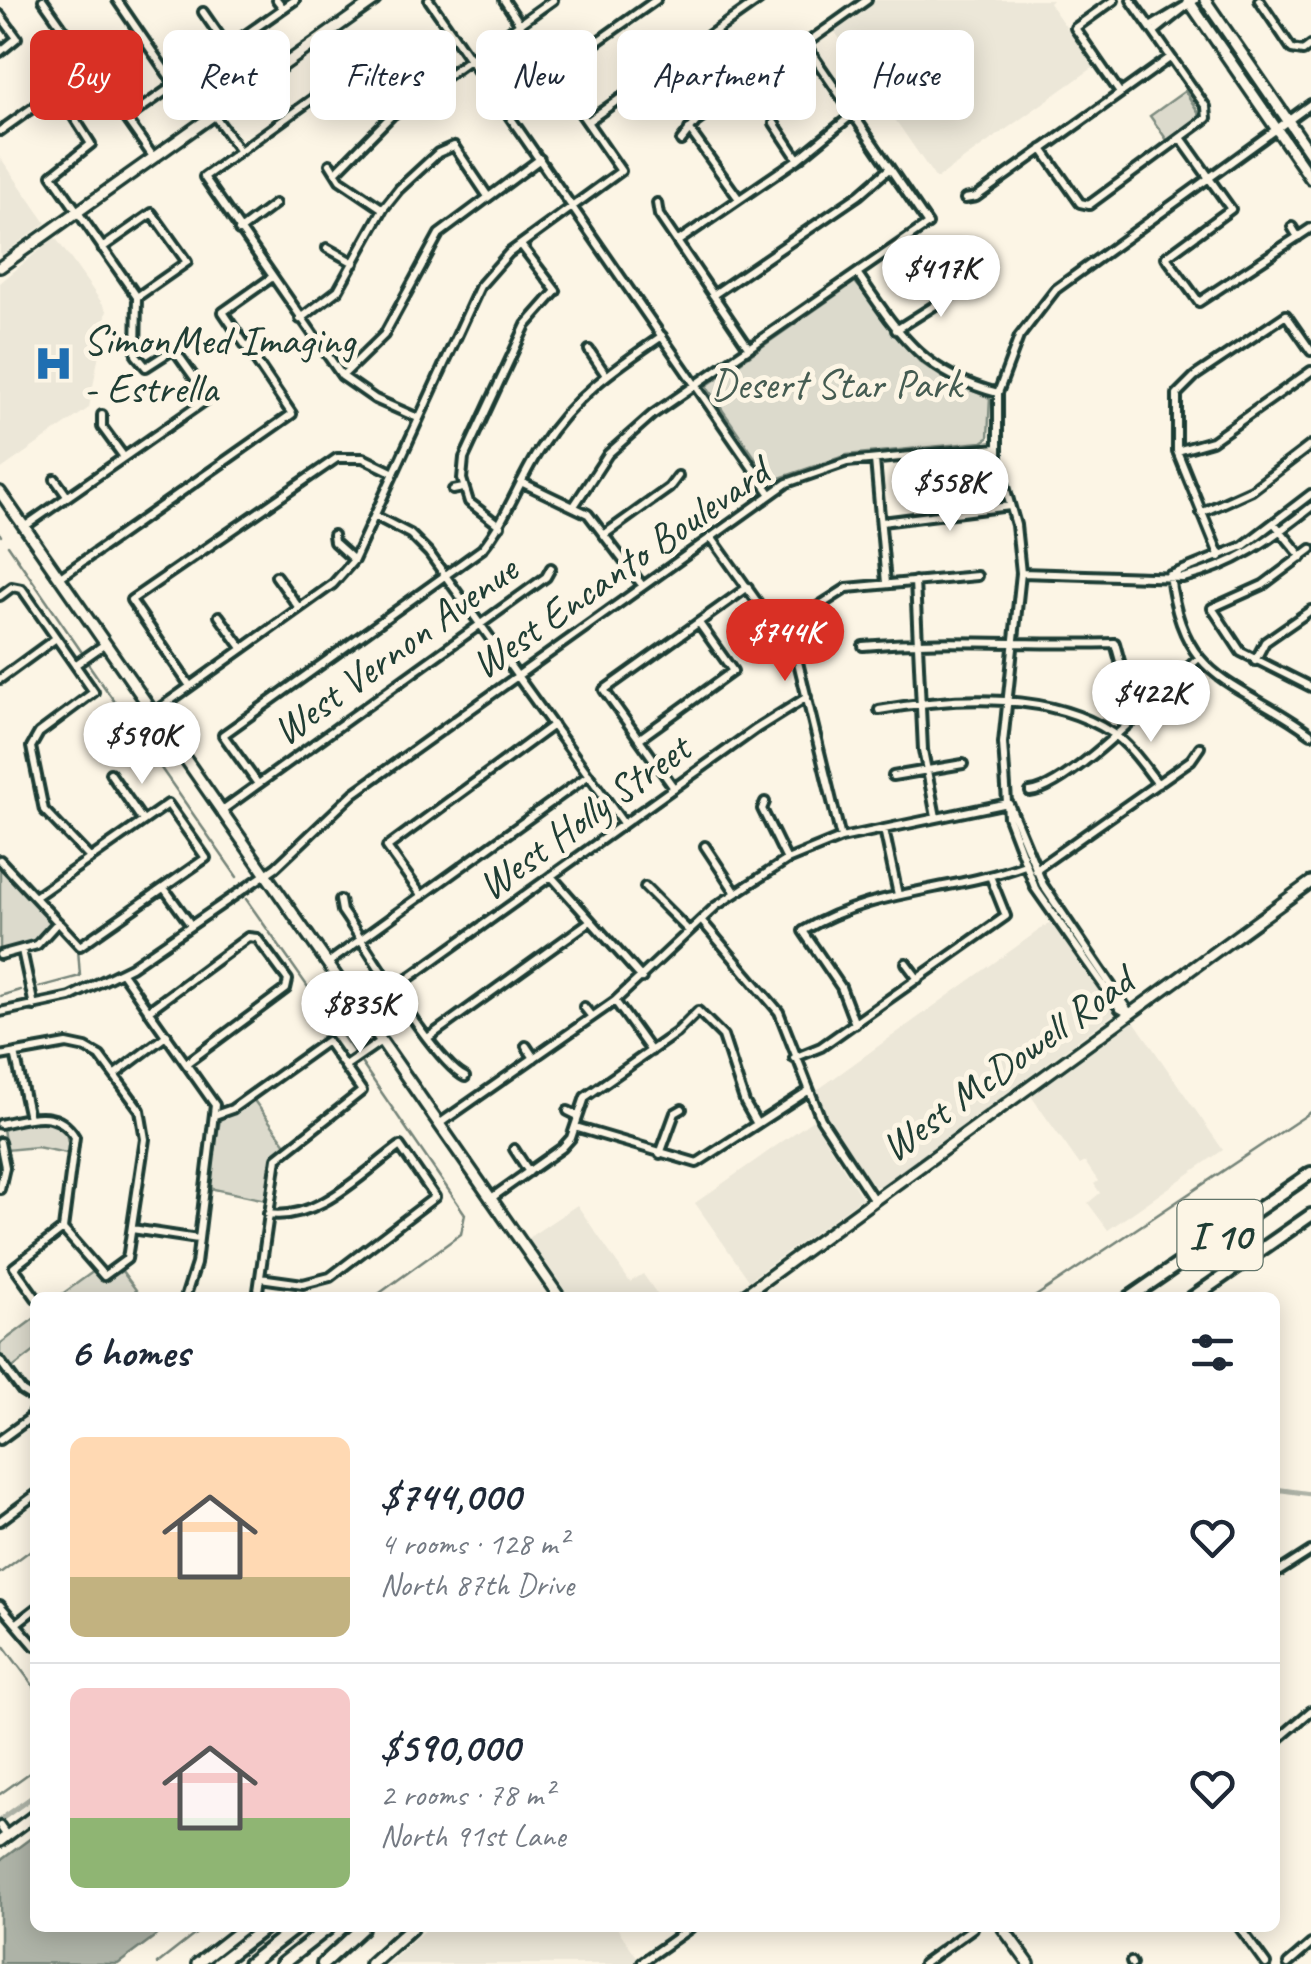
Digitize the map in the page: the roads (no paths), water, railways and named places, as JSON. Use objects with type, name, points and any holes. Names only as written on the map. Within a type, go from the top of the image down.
[{"type":"highway","name":"I 10","points":[[1137,1292],[1311,1173]]},
{"type":"highway","name":"I 10","points":[[1201,1292],[1311,1215]]},
{"type":"highway","points":[[217,1964],[259,1932]]},
{"type":"highway","points":[[248,1964],[289,1932]]},
{"type":"highway","points":[[282,1964],[323,1932]]},
{"type":"highway","points":[[323,1964],[358,1932]]},
{"type":"highway","points":[[371,1964],[407,1932]]},
{"type":"main road","points":[[334,30],[376,0]]},
{"type":"main road","points":[[1205,0],[1311,154]]},
{"type":"main road","points":[[1191,1],[1311,179]]},
{"type":"main road","points":[[0,267],[207,120]]},
{"type":"main road","points":[[0,492],[556,1292]]},
{"type":"main road","name":"West McDowell Road","points":[[748,1292],[1311,882]]},
{"type":"main road","points":[[4,1838],[30,1819]]},
{"type":"main road","points":[[197,1964],[238,1932]]},
{"type":"main road","points":[[1006,1932],[1029,1964]]},
{"type":"street","points":[[43,0],[64,30]]},
{"type":"street","points":[[118,0],[163,67]]},
{"type":"street","points":[[277,0],[283,8]]},
{"type":"street","points":[[253,30],[295,0]]},
{"type":"street","points":[[430,0],[770,492]]},
{"type":"street","points":[[504,0],[520,24]]},
{"type":"street","points":[[456,69],[553,0]]},
{"type":"street","points":[[153,713],[338,580],[354,560],[474,296],[488,274],[621,171],[552,73],[656,0]]},
{"type":"street","points":[[716,30],[759,0]]},
{"type":"street","points":[[816,36],[867,0]]},
{"type":"street","points":[[1114,0],[1076,28],[1120,93]]},
{"type":"street","points":[[1042,149],[1084,205],[1181,138],[1208,114],[1131,0]]},
{"type":"street","points":[[1259,0],[1292,49],[1303,51],[1311,46]]},
{"type":"street","points":[[1152,29],[1191,1]]},
{"type":"street","points":[[203,12],[216,30]]},
{"type":"street","points":[[0,15],[17,38],[0,52]]},
{"type":"street","points":[[965,199],[976,197],[1171,57]]},
{"type":"street","points":[[816,61],[836,90]]},
{"type":"street","points":[[0,131],[55,93],[92,144],[52,175],[137,298],[133,348],[146,367],[174,349],[209,398],[24,527]]},
{"type":"street","points":[[310,100],[204,177],[270,278],[342,376],[376,399],[418,418]]},
{"type":"street","points":[[587,122],[617,101]]},
{"type":"street","points":[[1129,1014],[1120,1009],[1024,864],[1008,817],[1003,743],[1021,573],[996,448],[998,393],[1019,338],[1050,296],[1311,104]]},
{"type":"street","points":[[127,120],[154,158]]},
{"type":"street","points":[[218,120],[240,150]]},
{"type":"street","points":[[336,172],[369,134],[387,120]]},
{"type":"street","points":[[681,141],[700,120]]},
{"type":"street","points":[[677,242],[798,159],[846,120]]},
{"type":"street","points":[[574,506],[608,454],[652,415],[928,224],[857,120]]},
{"type":"street","points":[[774,123],[798,159]]},
{"type":"street","points":[[689,128],[739,199]]},
{"type":"street","points":[[1181,138],[1232,209],[1166,257],[1199,302],[1311,228]]},
{"type":"street","points":[[300,319],[338,290],[382,209],[416,172],[454,146],[488,196]]},
{"type":"street","points":[[342,376],[384,335],[439,234],[540,159]]},
{"type":"street","points":[[330,164],[340,180],[382,209]]},
{"type":"street","points":[[713,295],[858,195],[890,168]]},
{"type":"street","points":[[657,203],[659,214],[748,348]]},
{"type":"street","points":[[239,230],[275,204]]},
{"type":"street","points":[[102,248],[152,213],[187,262],[137,298]]},
{"type":"street","points":[[1292,227],[1298,236]]},
{"type":"street","points":[[500,526],[478,511],[463,488],[464,458],[526,324],[556,292],[521,245]]},
{"type":"street","points":[[327,248],[354,263]]},
{"type":"street","points":[[857,273],[896,330],[938,371],[998,393]]},
{"type":"street","points":[[59,578],[292,414],[223,312],[270,278]]},
{"type":"street","points":[[896,330],[967,284]]},
{"type":"street","points":[[1220,557],[1176,452],[1177,394],[1195,376],[1286,314],[1311,351]]},
{"type":"street","points":[[258,784],[223,735],[482,548],[500,526],[521,482],[560,420],[606,375],[662,336]]},
{"type":"street","points":[[589,350],[606,375]]},
{"type":"street","points":[[1176,452],[1212,441],[1311,370]]},
{"type":"street","points":[[102,416],[102,427],[124,457]]},
{"type":"street","points":[[1201,512],[1252,490],[1311,445]]},
{"type":"street","name":"West Encanto Boulevard","points":[[0,1012],[70,997],[122,973],[265,875],[341,804],[770,492],[822,468],[996,448]]},
{"type":"street","points":[[190,686],[131,600],[316,469],[346,452],[394,473]]},
{"type":"street","points":[[875,460],[886,583]]},
{"type":"street","points":[[605,534],[669,488],[678,476]]},
{"type":"street","points":[[55,479],[68,496]]},
{"type":"street","points":[[521,482],[588,514],[642,585]]},
{"type":"street","points":[[453,490],[463,488]]},
{"type":"street","points":[[1170,576],[1220,557],[1311,494]]},
{"type":"street","points":[[882,522],[1010,506]]},
{"type":"street","points":[[1021,573],[1200,574],[1232,562],[1311,507]]},
{"type":"street","points":[[375,516],[417,538],[623,824]]},
{"type":"street","points":[[1274,523],[1302,557]]},
{"type":"street","points":[[332,535],[340,550],[354,560]]},
{"type":"street","points":[[711,536],[797,658],[841,838]]},
{"type":"street","points":[[1311,549],[1263,585],[1212,608],[1233,644],[1255,661],[1311,687]]},
{"type":"street","name":"West Vernon Avenue","points":[[221,810],[546,577],[551,568]]},
{"type":"street","points":[[276,576],[299,608]]},
{"type":"street","points":[[780,632],[831,595],[886,583],[978,576]]},
{"type":"street","points":[[1170,576],[1177,619],[1198,658],[1235,692],[1286,715],[1311,734]]},
{"type":"street","points":[[915,581],[927,770],[936,818]]},
{"type":"street","points":[[0,596],[18,586],[94,692],[34,740],[31,755],[44,810],[90,858]]},
{"type":"street","points":[[674,788],[604,690],[748,587]]},
{"type":"street","points":[[1255,661],[1265,642],[1311,610]]},
{"type":"street","points":[[220,616],[242,648]]},
{"type":"street","points":[[639,739],[733,671],[699,622]]},
{"type":"street","points":[[0,678],[56,638]]},
{"type":"street","points":[[863,646],[963,640],[1013,644],[1114,643],[1128,686],[1142,708]]},
{"type":"street","points":[[75,665],[105,644]]},
{"type":"street","points":[[1030,792],[1043,791],[1094,755],[1198,658]]},
{"type":"street","name":"West Holly Street","points":[[395,988],[798,699],[807,697]]},
{"type":"street","points":[[879,710],[922,704],[1060,708],[1113,734],[1158,784]]},
{"type":"street","points":[[422,896],[387,847],[553,725]]},
{"type":"street","points":[[1035,870],[1191,760],[1200,748]]},
{"type":"street","points":[[893,776],[963,764]]},
{"type":"street","points":[[110,773],[144,821]]},
{"type":"street","points":[[327,964],[589,775]]},
{"type":"street","points":[[765,802],[762,809],[787,860]]},
{"type":"street","points":[[439,1124],[615,1001],[701,920],[787,860],[841,838],[1008,803]]},
{"type":"street","points":[[1008,803],[1044,894]]},
{"type":"street","points":[[0,860],[80,946],[206,858],[168,804],[35,896]]},
{"type":"street","points":[[884,828],[898,895]]},
{"type":"street","points":[[705,846],[736,892]]},
{"type":"street","points":[[855,1024],[841,987],[803,931],[850,907],[990,876],[1024,864]]},
{"type":"street","points":[[551,876],[642,978]]},
{"type":"street","points":[[794,1058],[816,1050],[855,1024],[1006,916],[990,876]]},
{"type":"street","points":[[646,887],[688,931]]},
{"type":"street","points":[[164,888],[191,925]]},
{"type":"street","points":[[340,900],[342,911],[428,1037],[454,1072],[464,1077]]},
{"type":"street","points":[[701,920],[768,996],[782,1019],[808,1091],[836,1146],[874,1200]]},
{"type":"street","points":[[0,955],[38,945],[58,922]]},
{"type":"street","points":[[428,1037],[589,922]]},
{"type":"street","points":[[148,1011],[253,936],[288,984],[188,1062]]},
{"type":"street","points":[[22,950],[34,1006]]},
{"type":"street","points":[[906,963],[918,979]]},
{"type":"street","points":[[122,973],[212,1097],[216,1114],[186,1292]]},
{"type":"street","points":[[615,1001],[651,1052]]},
{"type":"street","points":[[584,1007],[592,1018]]},
{"type":"street","points":[[490,1198],[562,1148],[575,1127],[585,1098],[651,1052],[698,1011],[723,1036],[745,1103],[758,1124]]},
{"type":"street","points":[[114,1074],[166,1035]]},
{"type":"street","points":[[216,1114],[232,1109],[327,1041],[362,1091],[277,1158],[258,1292]]},
{"type":"street","points":[[345,1066],[381,1041]]},
{"type":"street","points":[[0,1056],[78,1045],[100,1056],[145,1123],[127,1259],[104,1276],[62,1228]]},
{"type":"street","points":[[526,1046],[534,1058]]},
{"type":"street","points":[[15,1052],[29,1118]]},
{"type":"street","points":[[575,1127],[689,1163],[707,1159],[808,1091]]},
{"type":"street","points":[[660,1154],[675,1114],[682,1109]]},
{"type":"street","points":[[568,1112],[578,1116]]},
{"type":"street","points":[[0,1124],[58,1118],[75,1137],[62,1228],[14,1267],[32,1292]]},
{"type":"street","points":[[0,1142],[6,1167],[0,1189]]},
{"type":"street","points":[[260,1278],[303,1284],[320,1282],[435,1198],[400,1146],[308,1212],[289,1217],[268,1214]]},
{"type":"street","points":[[514,1149],[529,1172]]},
{"type":"street","points":[[132,1229],[198,1239]]},
{"type":"street","points":[[0,1361],[22,1391],[30,1395]]},
{"type":"street","points":[[0,1440],[30,1413]]},
{"type":"street","points":[[0,1521],[30,1499]]},
{"type":"street","points":[[1280,1570],[1311,1552]]},
{"type":"street","points":[[0,1605],[30,1640]]},
{"type":"street","points":[[16,1622],[30,1612]]},
{"type":"street","points":[[1280,1738],[1310,1715]]},
{"type":"street","points":[[0,1826],[4,1838]]},
{"type":"street","points":[[642,1962],[684,1932]]},
{"type":"street","points":[[923,1964],[967,1932]]},
{"type":"street","points":[[1243,1932],[1266,1964]]},
{"type":"street","points":[[1288,1964],[1311,1944]]},
{"type":"waterway","points":[[8,545],[81,651]]},
{"type":"waterway","points":[[89,665],[237,877]]},
{"type":"waterway","points":[[246,899],[353,1051]]},
{"type":"waterway","points":[[39,987],[80,976],[78,949]]},
{"type":"waterway","points":[[0,996],[20,990]]},
{"type":"waterway","points":[[362,1064],[465,1214],[461,1234],[381,1292]]},
{"type":"waterway","points":[[1042,1292],[1311,1112]]},
{"type":"waterway","points":[[1280,1490],[1311,1494]]},
{"type":"waterway","points":[[0,1573],[30,1551]]},
{"type":"waterway","points":[[0,1641],[30,1681]]},
{"type":"waterway","points":[[0,1794],[30,1773]]},
{"type":"waterway","points":[[0,1820],[30,1799]]},
{"type":"waterway","points":[[157,1964],[198,1932]]},
{"type":"place","name":"SimonMed Imaging - Estrella","points":[[53,363]]},
{"type":"park label","name":"Desert Star Park","points":[[836,383]]}]
